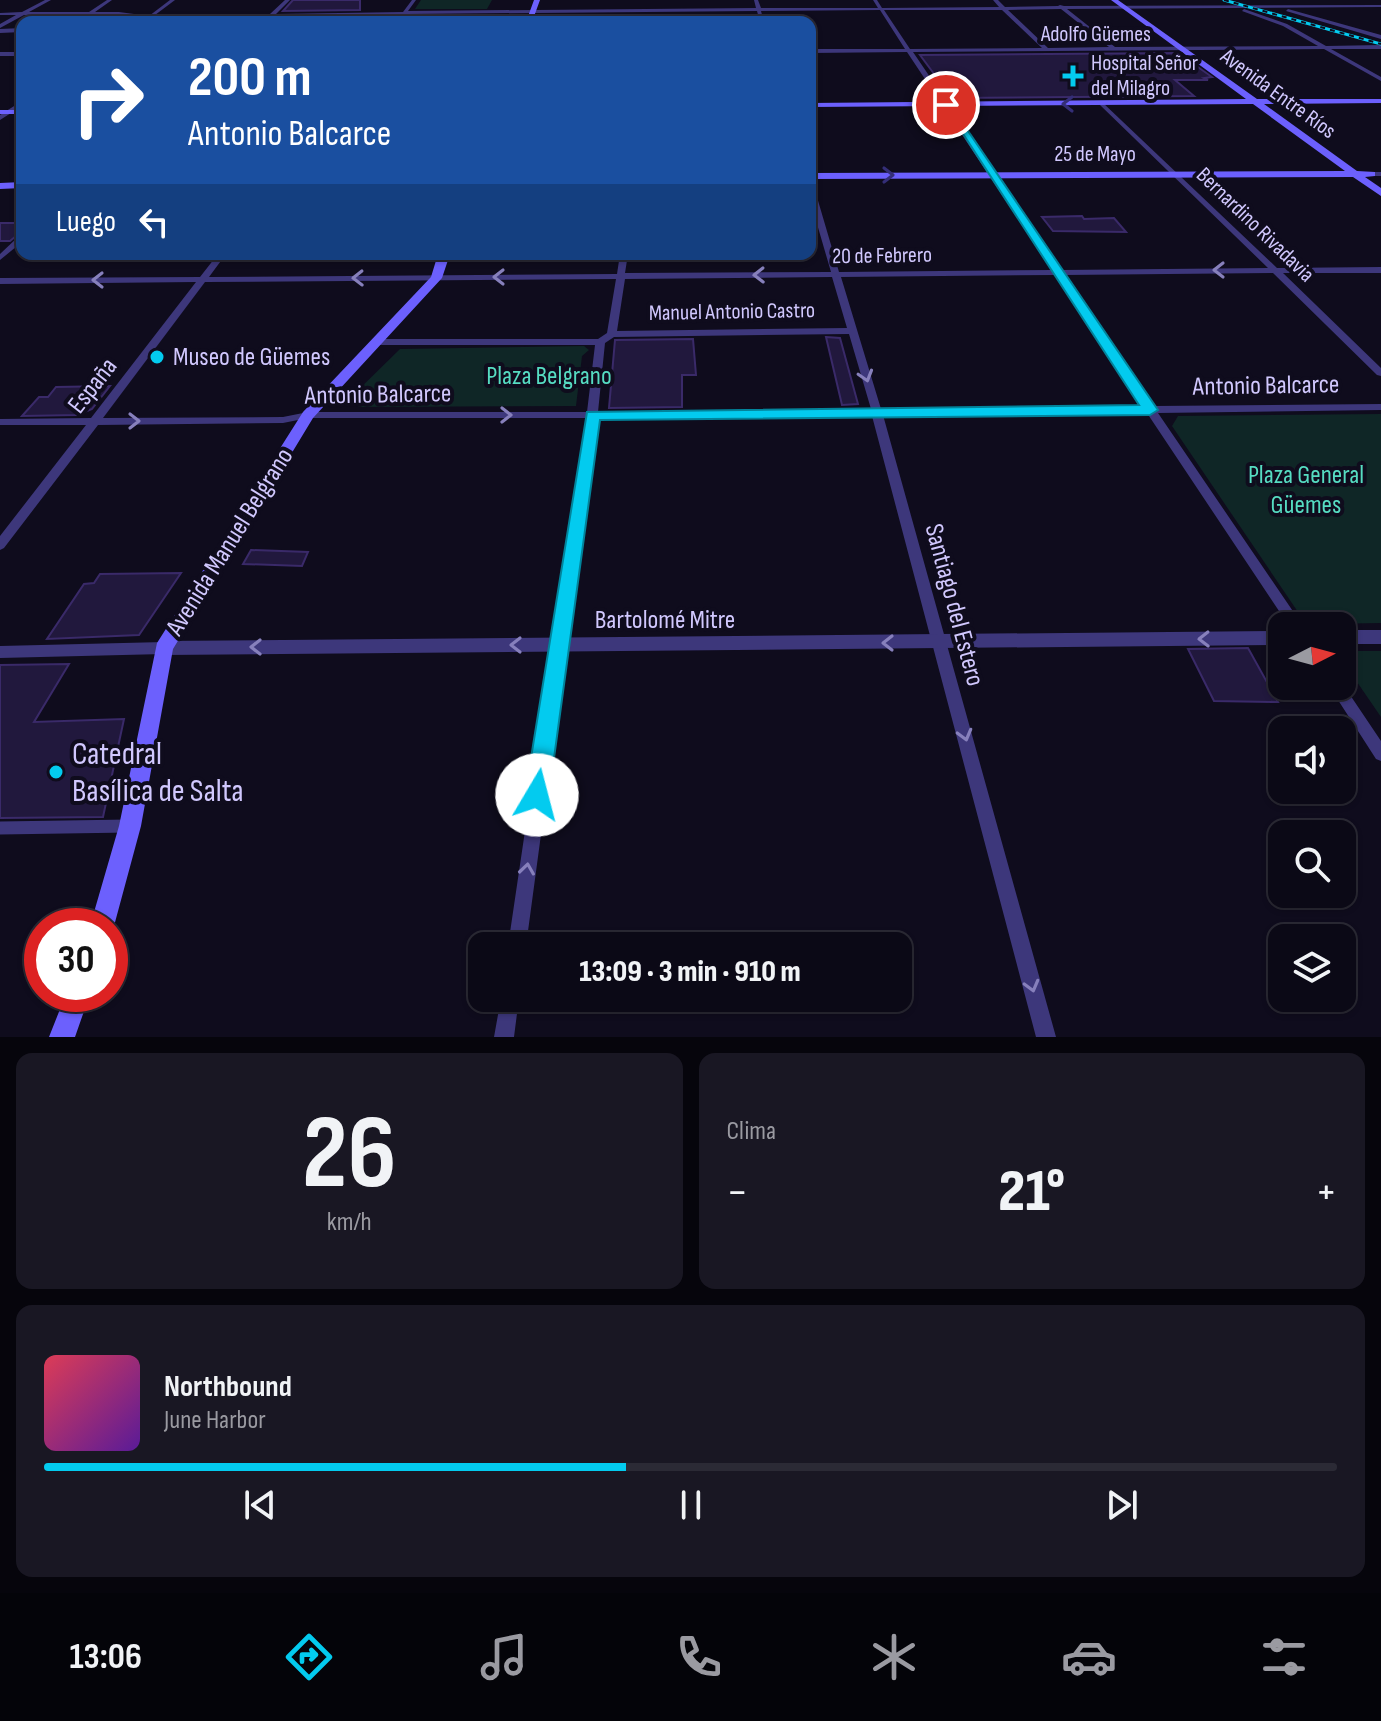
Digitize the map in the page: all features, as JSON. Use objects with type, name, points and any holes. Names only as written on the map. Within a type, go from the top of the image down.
[{"type":"main road","points":[[531,16],[537,0]]},
{"type":"main road","name":"Avenida Entre Ríos","points":[[1114,0],[1134,7],[1378,177]]},
{"type":"main road","name":"Avenida Entre Ríos","points":[[1124,4],[1181,50],[1381,193]]},
{"type":"main road","points":[[816,105],[1381,104]]},
{"type":"main road","name":"25 de Mayo","points":[[816,176],[1176,174],[1378,177]]},
{"type":"main road","name":"Avenida Manuel Belgrano","points":[[107,908],[130,826],[164,648],[308,415],[436,278],[442,260]]},
{"type":"main road","points":[[62,1037],[71,1012]]},
{"type":"street","points":[[19,16],[49,0]]},
{"type":"street","points":[[88,14],[110,0]]},
{"type":"street","points":[[149,16],[173,0]]},
{"type":"street","points":[[270,16],[288,0]]},
{"type":"street","points":[[403,16],[414,0]]},
{"type":"street","points":[[651,0],[651,16]]},
{"type":"street","points":[[756,0],[760,16]]},
{"type":"street","points":[[875,0],[1287,612]]},
{"type":"street","points":[[995,0],[1046,49]]},
{"type":"street","points":[[1053,0],[1114,49]]},
{"type":"street","points":[[1202,0],[1253,12],[1381,79]]},
{"type":"street","points":[[1243,0],[1259,6]]},
{"type":"street","points":[[1363,0],[1379,7]]},
{"type":"street","points":[[221,16],[1004,9],[1124,4]]},
{"type":"street","points":[[1273,6],[1381,37]]},
{"type":"street","points":[[1134,7],[1379,7]]},
{"type":"street","points":[[465,16],[467,12]]},
{"type":"street","points":[[0,14],[119,13],[132,16]]},
{"type":"street","points":[[98,16],[119,13]]},
{"type":"street","name":"Adolfo Güemes","points":[[816,51],[1381,47]]},
{"type":"street","name":"Bernardino Rivadavia","points":[[1102,104],[1381,373]]},
{"type":"street","name":"Santiago del Estero","points":[[816,206],[877,413],[1046,1037]]},
{"type":"street","points":[[0,258],[16,243]]},
{"type":"street","name":"España","points":[[0,545],[218,260]]},
{"type":"street","points":[[519,932],[592,415],[623,260]]},
{"type":"street","name":"20 de Febrero","points":[[0,281],[1381,270]]},
{"type":"street","name":"Manuel Antonio Castro","points":[[379,342],[853,331]]},
{"type":"street","name":"Antonio Balcarce","points":[[0,422],[283,420],[308,415],[1381,407]]},
{"type":"street","points":[[1356,637],[1381,637]]},
{"type":"street","name":"Bartolomé Mitre","points":[[0,652],[1268,638]]},
{"type":"street","points":[[1345,700],[1381,754]]},
{"type":"street","points":[[0,828],[130,826]]},
{"type":"street","points":[[504,1037],[508,1012]]},
{"type":"green space","points":[[421,0],[492,0],[487,9],[415,9]]},
{"type":"green space","name":"Plaza Belgrano","points":[[584,346],[589,350],[582,356],[576,406],[359,407],[348,400],[400,349]]},
{"type":"green space","name":"Plaza General Güemes","points":[[1381,414],[1381,623],[1356,623],[1356,612],[1298,612],[1172,426],[1178,416]]},
{"type":"green space","points":[[1356,651],[1381,651],[1381,717],[1356,680]]},
{"type":"building","points":[[293,0],[360,0],[360,10],[283,11]]},
{"type":"building","name":"Hospital Señor del Milagro","points":[[1178,53],[1212,77],[1204,78],[1208,80],[1175,80],[1194,96],[952,98],[920,55]]},
{"type":"building","points":[[1082,216],[1084,219],[1114,218],[1126,232],[1053,231],[1042,217]]},
{"type":"building","points":[[0,223],[16,223],[16,236],[10,241],[0,241]]},
{"type":"building","points":[[826,337],[840,338],[858,404],[842,405]]},
{"type":"building","points":[[693,339],[696,375],[682,375],[682,407],[609,408],[615,340]]},
{"type":"building","points":[[110,386],[92,409],[78,415],[22,416],[39,397],[48,397],[56,387]]},
{"type":"building","points":[[251,550],[308,552],[302,566],[243,564]]},
{"type":"building","points":[[181,573],[139,635],[47,639],[84,584],[94,583],[100,574]]},
{"type":"building","points":[[1248,648],[1268,684],[1268,700],[1278,702],[1214,701],[1188,649]]},
{"type":"building","name":"Catedral Basílica de Salta","points":[[69,664],[34,722],[124,719],[103,817],[0,818],[0,665]]},
{"type":"railway","points":[[1224,0],[1381,44]]},
{"type":"place","name":"Hospital Señor del Milagro","points":[[1073,76]]},
{"type":"place","name":"Museo de Güemes","points":[[157,357]]},
{"type":"place","name":"Catedral Basílica de Salta","points":[[56,772]]},
{"type":"route","points":[[537,795],[592,415],[1150,410],[946,105]]}]
